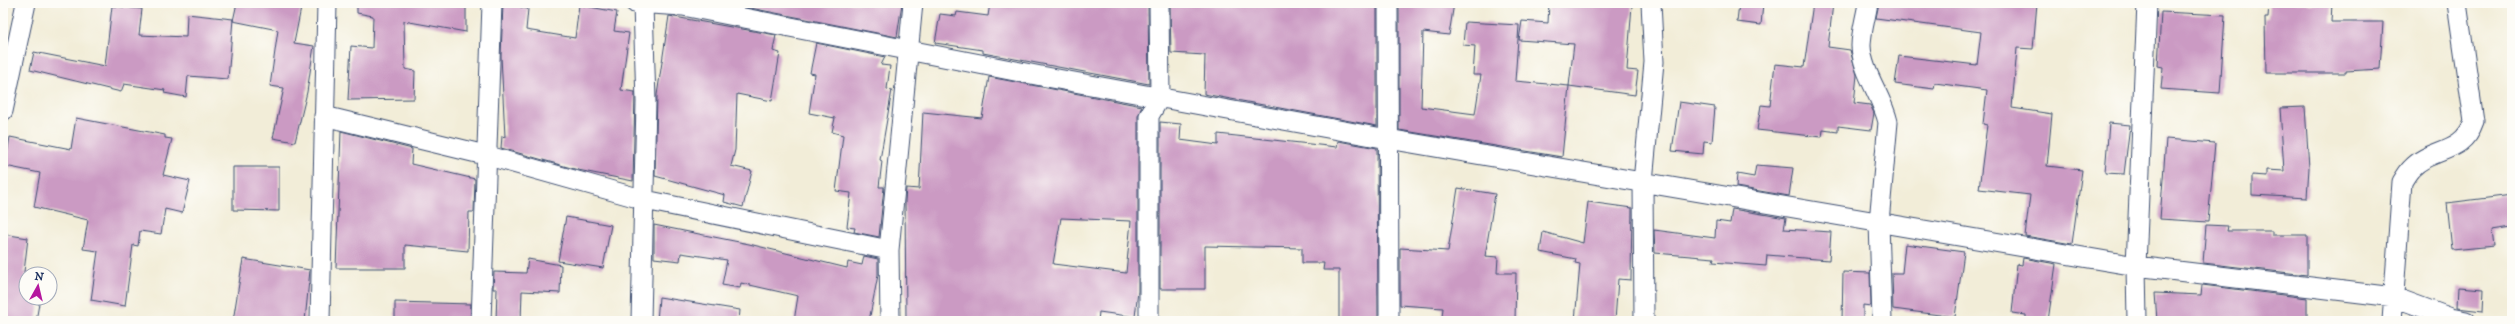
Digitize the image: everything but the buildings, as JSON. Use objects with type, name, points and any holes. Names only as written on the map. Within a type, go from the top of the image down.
[{"type":"street","points":[[3,111],[26,3]]},
{"type":"street","points":[[320,321],[328,3]]},
{"type":"street","points":[[481,321],[485,156],[492,3]]},
{"type":"street","points":[[890,321],[889,250],[913,3]]},
{"type":"street","points":[[1148,321],[1149,116],[1160,97],[1159,3]]},
{"type":"street","points":[[1388,3],[1389,321]]},
{"type":"street","points":[[1644,321],[1643,182],[1654,62],[1651,3]]},
{"type":"street","points":[[1868,3],[1861,45],[1863,59],[1885,108],[1888,122],[1879,222],[1882,321]]},
{"type":"street","points":[[2136,321],[2136,266],[2147,3]]},
{"type":"street","points":[[2392,321],[2402,182],[2412,168],[2461,144],[2470,133],[2474,121],[2457,3]]},
{"type":"street","points":[[640,321],[646,102],[639,4],[683,5],[908,50],[1388,139],[2136,266],[2394,297],[2451,318],[2466,321]]},
{"type":"street","points":[[324,116],[485,156],[644,200],[889,250]]}]
